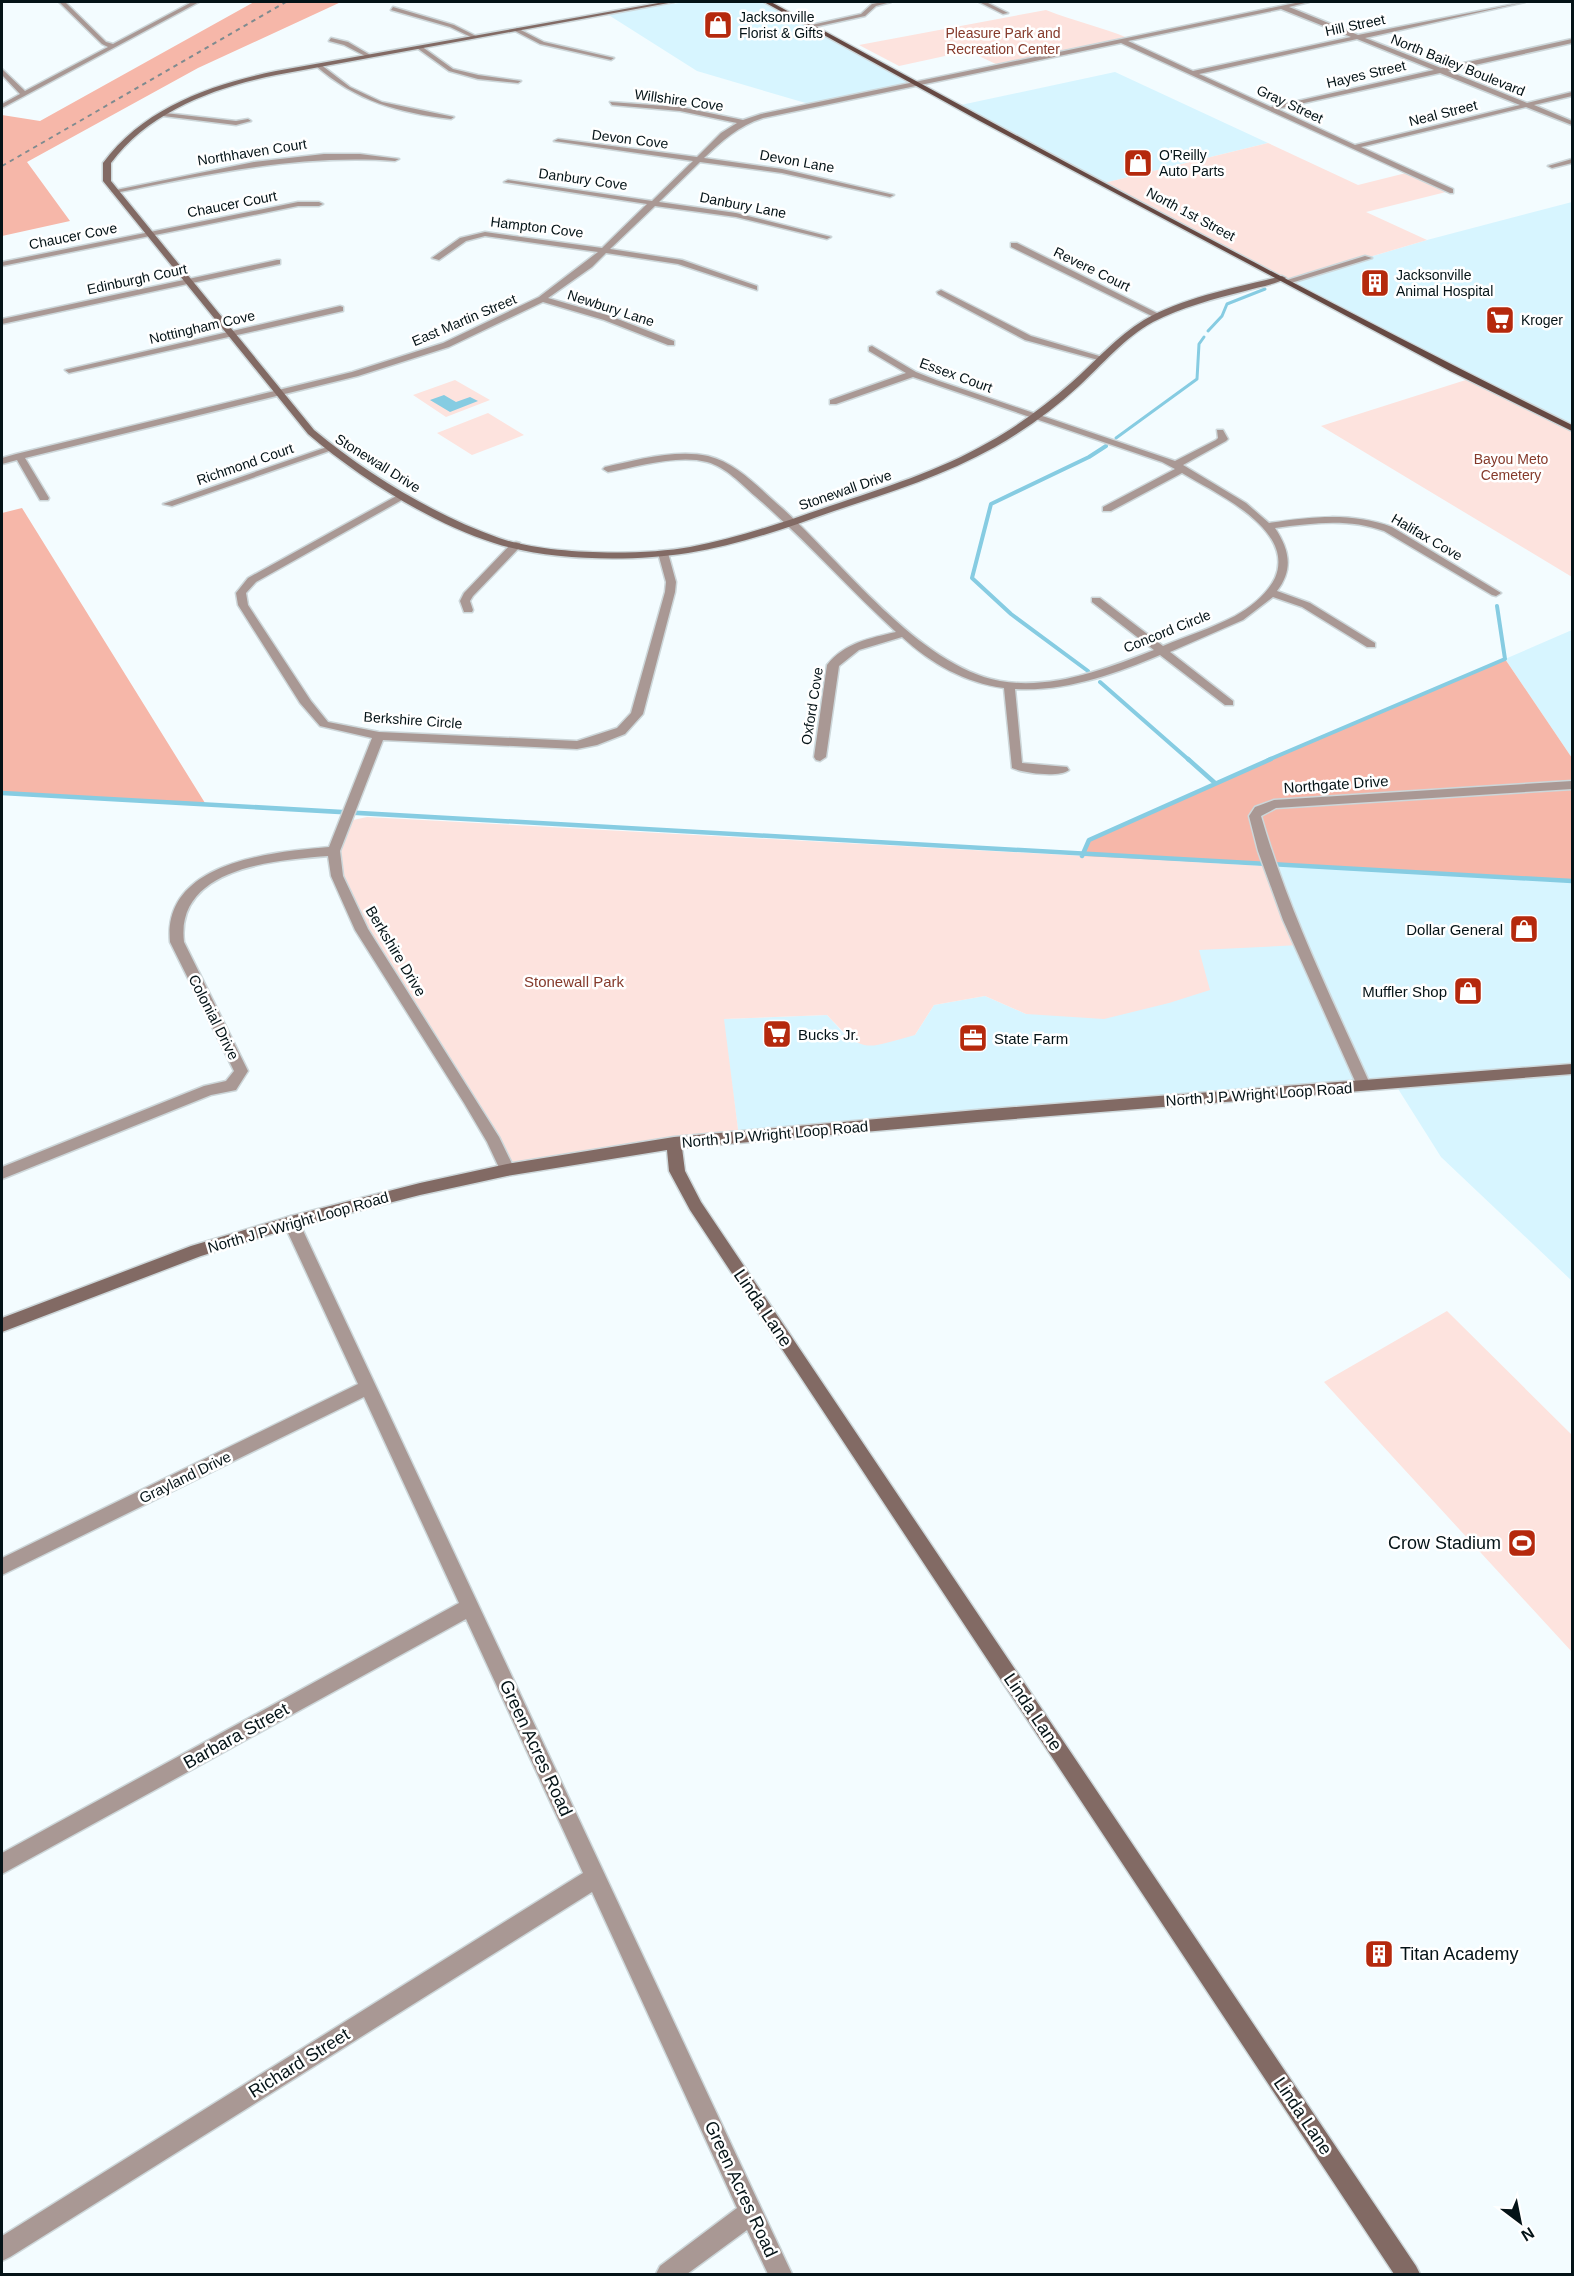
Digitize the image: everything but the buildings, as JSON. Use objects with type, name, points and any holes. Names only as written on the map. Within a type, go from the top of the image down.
[{"type":"main road","name":"North 1st Street","points":[[767,2],[912,83],[1453,369],[1572,428]]},
{"type":"street","points":[[62,2],[104,43],[113,46]]},
{"type":"street","points":[[2,106],[196,2]]},
{"type":"street","name":"Stonewall Drive","points":[[674,2],[253,77],[218,87],[128,139],[110,158],[106,167],[106,176],[115,191],[311,432],[344,460],[458,526],[516,545],[598,555],[663,553],[715,545],[793,522],[933,473],[993,444],[1034,417],[1134,331],[1159,316],[1203,300],[1285,279]]},
{"type":"street","points":[[810,26],[863,15],[874,5],[888,2]]},
{"type":"street","points":[[982,2],[1005,13]]},
{"type":"street","name":"North Bailey Boulevard","points":[[1268,2],[1572,123]]},
{"type":"street","name":"East Martin Street","points":[[2,461],[374,369],[447,345],[498,322],[542,299],[577,275],[724,135],[743,122],[787,108],[1306,2]]},
{"type":"street","name":"Hill Street","points":[[1192,73],[1518,2]]},
{"type":"street","points":[[393,9],[452,26],[474,38]]},
{"type":"street","points":[[517,30],[542,43],[611,58]]},
{"type":"street","points":[[331,40],[346,43],[369,56]]},
{"type":"street","name":"Gray Street","points":[[1120,40],[1450,191]]},
{"type":"street","name":"Hayes Street","points":[[1270,109],[1572,41]]},
{"type":"street","points":[[418,47],[451,70],[478,77],[518,81]]},
{"type":"street","points":[[318,65],[352,93],[375,103],[450,117]]},
{"type":"street","points":[[2,71],[18,90],[26,94]]},
{"type":"street","name":"Neal Street","points":[[1354,147],[1572,94]]},
{"type":"street","name":"Willshire Cove","points":[[612,103],[680,110],[743,122]]},
{"type":"street","points":[[165,116],[236,123],[248,121]]},
{"type":"street","name":"Devon Cove","points":[[558,141],[699,160]]},
{"type":"street","name":"Northhaven Court","points":[[115,191],[286,158],[347,155],[395,159]]},
{"type":"street","name":"Devon Lane","points":[[699,160],[810,176],[890,195]]},
{"type":"street","points":[[1552,166],[1572,161]]},
{"type":"street","name":"Danbury Cove","points":[[508,182],[654,203]]},
{"type":"street","name":"Danbury Lane","points":[[654,203],[744,216],[827,237]]},
{"type":"street","name":"Chaucer Court","points":[[150,234],[298,204],[319,204]]},
{"type":"street","name":"Chaucer Cove","points":[[2,264],[150,234]]},
{"type":"street","name":"Hampton Cove","points":[[436,258],[460,239],[486,234],[679,262],[754,288]]},
{"type":"street","name":"Revere Court","points":[[1014,245],[1159,316]]},
{"type":"street","points":[[1285,279],[1368,258]]},
{"type":"street","name":"Edinburgh Court","points":[[2,322],[277,262]]},
{"type":"street","points":[[941,292],[1028,338],[1102,358]]},
{"type":"street","name":"Newbury Lane","points":[[542,299],[607,318],[671,343]]},
{"type":"street","name":"Nottingham Cove","points":[[69,370],[340,309]]},
{"type":"street","name":"Essex Court","points":[[872,349],[913,374],[1034,417]]},
{"type":"street","points":[[833,402],[913,374]]},
{"type":"street","points":[[1034,417],[1180,467],[1248,508],[1268,526],[1278,543],[1283,564],[1280,581],[1273,593],[1306,605],[1371,645]]},
{"type":"street","points":[[1107,509],[1219,442],[1222,439],[1220,432]]},
{"type":"street","name":"Richmond Court","points":[[168,504],[330,449]]},
{"type":"street","points":[[19,456],[44,498]]},
{"type":"street","name":"Concord Circle","points":[[608,469],[692,457],[710,460],[732,472],[793,522],[902,633],[928,655],[956,670],[1009,685],[1044,685],[1097,675],[1239,618],[1273,593]]},
{"type":"street","name":"Berkshire Circle","points":[[404,496],[252,580],[243,589],[240,598],[319,720],[335,728],[379,736],[578,744],[601,740],[621,731],[637,714],[670,592],[671,582],[663,553]]},
{"type":"street","name":"Halifax Cove","points":[[1268,526],[1334,518],[1368,521],[1388,529],[1496,593]]},
{"type":"street","points":[[468,610],[465,601],[468,595],[516,545]]},
{"type":"street","points":[[1096,600],[1229,703]]},
{"type":"street","name":"Oxford Cove","points":[[820,757],[833,665],[844,653],[853,648],[902,633]]},
{"type":"street","points":[[1009,685],[1016,765],[1025,769],[1063,770]]},
{"type":"street","name":"Berkshire Drive","points":[[379,736],[334,851],[337,876],[362,930],[469,1099],[507,1170]]},
{"type":"street","name":"Northgate Drive","points":[[1364,1086],[1301,947],[1265,857],[1255,816],[1259,810],[1267,806],[1572,785]]},
{"type":"street","name":"Colonial Drive","points":[[2,1173],[209,1090],[231,1086],[241,1071],[177,942],[174,926],[180,907],[198,888],[228,868],[261,859],[334,851]]},
{"type":"street","name":"North J P Wright Loop Road","points":[[2,1325],[197,1251],[291,1222],[420,1189],[507,1170],[674,1143],[977,1116],[1572,1069]]},
{"type":"street","name":"Linda Lane","points":[[674,1143],[677,1171],[695,1206],[1408,2274]]},
{"type":"street","name":"Green Acres Road","points":[[291,1222],[780,2274]]},
{"type":"street","name":"Grayland Drive","points":[[2,1567],[368,1387]]},
{"type":"street","name":"Barbara Street","points":[[2,1864],[470,1607]]},
{"type":"street","name":"Richard Street","points":[[2,2249],[596,1877]]},
{"type":"street","points":[[668,2274],[752,2212]]},
{"type":"shaded area","points":[[254,2],[341,2],[198,68],[27,162],[70,221],[2,236],[2,115],[40,121]]},
{"type":"shaded area","points":[[685,2],[767,2],[912,83],[809,104],[697,71],[607,14]]},
{"type":"shaded area","points":[[1115,72],[1268,143],[1104,183],[956,106]]},
{"type":"shaded area","points":[[1572,202],[1572,428],[1288,281],[1427,240]]},
{"type":"shaded area","points":[[22,508],[205,803],[2,792],[2,513]]},
{"type":"shaded area","points":[[1572,630],[1572,758],[1505,659]]},
{"type":"shaded area","points":[[1505,659],[1572,758],[1572,881],[1082,856],[1089,840],[1215,783]]},
{"type":"shaded area","points":[[1273,866],[1572,879],[1572,1281],[1441,1157],[1395,1084],[739,1137],[723,1019],[827,1015],[851,1041],[915,1035],[934,1005],[985,996],[1026,1014],[1199,950]]},
{"type":"green space","name":"Pleasure Park and Recreation Center","points":[[1046,10],[1128,38],[998,65],[968,51],[899,66],[859,45]]},
{"type":"green space","points":[[1268,143],[1358,185],[1410,172],[1450,191],[1366,212],[1427,240],[1288,281],[1104,183]]},
{"type":"green space","name":"Bayou Meto Cemetery","points":[[1472,378],[1572,428],[1572,577],[1321,426]]},
{"type":"green space","points":[[455,380],[490,400],[446,417],[413,395]]},
{"type":"green space","points":[[488,413],[524,435],[472,455],[437,433]]},
{"type":"green space","name":"Stonewall Park","points":[[367,817],[1266,866],[1300,945],[1199,950],[1210,990],[1104,1019],[1026,1014],[985,996],[934,1005],[915,1035],[885,1043],[866,1045],[849,1037],[827,1015],[724,1019],[739,1137],[507,1170],[337,876],[344,822]]},
{"type":"green space","name":"Crow Stadium","points":[[1447,1311],[1572,1435],[1572,1652],[1324,1382]]},
{"type":"water","points":[[444,395],[456,402],[470,397],[478,401],[450,412],[430,400]]},
{"type":"waterway","points":[[1208,331],[1222,316],[1227,304],[1265,289]]},
{"type":"waterway","points":[[1116,438],[1197,379],[1199,344],[1204,337]]},
{"type":"waterway","points":[[1088,671],[1011,614],[972,578],[991,504],[1089,457],[1106,446]]},
{"type":"waterway","points":[[1268,760],[1505,659],[1497,606]]},
{"type":"waterway","points":[[1100,682],[1189,760]]},
{"type":"waterway","points":[[1188,759],[1215,783]]},
{"type":"waterway","points":[[1083,854],[1089,840],[1271,759]]},
{"type":"waterway","points":[[2,793],[1083,854]]},
{"type":"waterway","points":[[1083,854],[1572,881]]},
{"type":"railway","points":[[2,166],[286,2]]},
{"type":"place","name":"Jacksonville Florist & Gifts","points":[[718,25]]},
{"type":"place","name":"O'Reilly Auto Parts","points":[[1138,163]]},
{"type":"place","name":"Jacksonville Animal Hospital","points":[[1375,283]]},
{"type":"place","name":"Kroger","points":[[1500,320]]},
{"type":"place","name":"Dollar General","points":[[1524,929]]},
{"type":"place","name":"Muffler Shop","points":[[1468,991]]},
{"type":"place","name":"Bucks Jr.","points":[[777,1034]]},
{"type":"place","name":"State Farm","points":[[973,1038]]},
{"type":"place","name":"Crow Stadium","points":[[1522,1543]]},
{"type":"place","name":"Titan Academy","points":[[1379,1954]]}]
